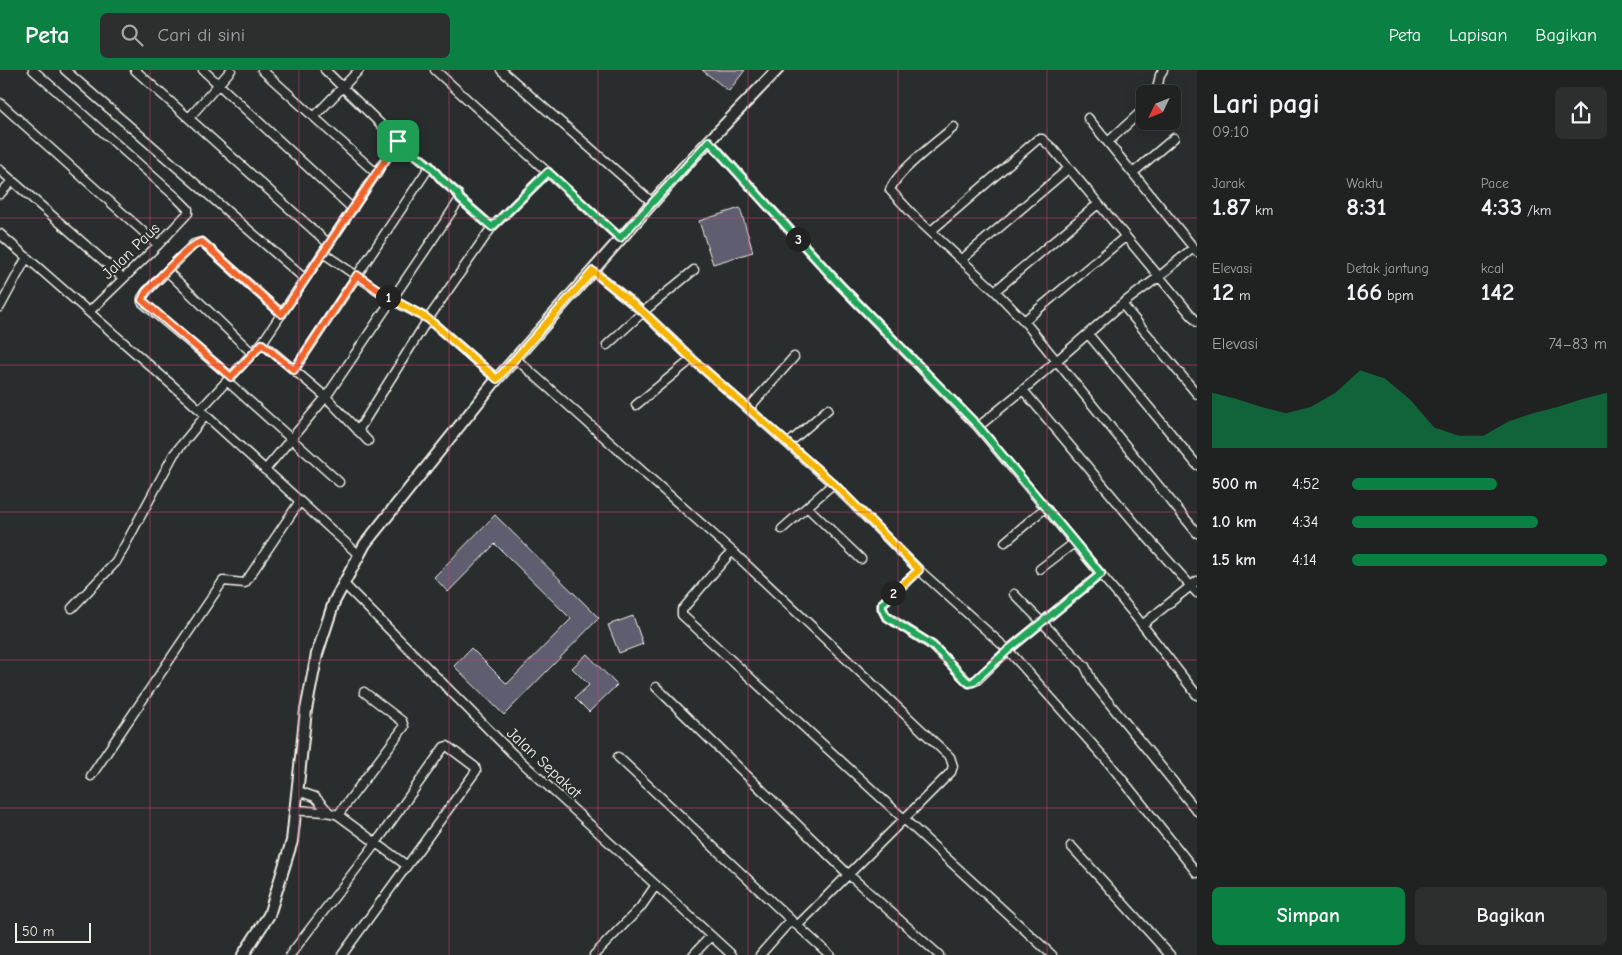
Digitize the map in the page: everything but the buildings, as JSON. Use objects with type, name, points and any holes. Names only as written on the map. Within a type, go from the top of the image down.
[{"type":"street","name":"Jalan Paus","points":[[32,70],[169,190],[188,209],[188,213],[158,245],[89,312]]},
{"type":"street","points":[[65,70],[305,279]]},
{"type":"street","points":[[135,70],[329,244]]},
{"type":"street","points":[[203,70],[353,209]]},
{"type":"street","points":[[190,118],[231,70]]},
{"type":"street","points":[[262,70],[377,174]]},
{"type":"street","points":[[325,70],[398,141],[430,166],[458,194],[460,199],[492,227]]},
{"type":"street","points":[[314,117],[359,70]]},
{"type":"street","points":[[435,70],[620,238]]},
{"type":"street","points":[[501,70],[653,202]]},
{"type":"street","points":[[242,955],[269,915],[292,841],[306,710],[317,654],[334,602],[365,544],[497,379],[620,238],[777,70]]},
{"type":"street","points":[[1158,85],[1162,70]]},
{"type":"street","points":[[0,103],[158,245]]},
{"type":"street","points":[[1108,142],[1136,116]]},
{"type":"street","points":[[978,426],[1023,390],[1122,304],[1195,250],[1134,172],[1088,118]]},
{"type":"street","points":[[954,126],[909,166],[892,184],[890,190],[902,205],[1024,321],[1197,533]]},
{"type":"street","points":[[1134,172],[1174,138]]},
{"type":"street","points":[[930,231],[1038,139],[1047,142],[1124,237],[1160,276],[1197,322]]},
{"type":"street","points":[[72,608],[116,562],[174,454],[229,379],[262,344],[398,141]]},
{"type":"street","points":[[709,141],[839,284],[978,426],[1142,624],[1197,695]]},
{"type":"street","points":[[294,370],[430,166]]},
{"type":"street","points":[[961,260],[1068,169]]},
{"type":"street","points":[[0,170],[123,278]]},
{"type":"street","points":[[358,431],[428,319],[492,227],[548,172]]},
{"type":"street","points":[[0,194],[12,181]]},
{"type":"street","points":[[265,470],[326,397],[460,199]]},
{"type":"street","points":[[994,291],[1098,204]]},
{"type":"street","points":[[0,234],[203,413],[359,555]]},
{"type":"street","points":[[1024,321],[1124,237]]},
{"type":"street","points":[[282,314],[202,242],[194,244],[142,298],[142,302],[229,379],[339,482]]},
{"type":"street","points":[[323,252],[392,300],[428,319],[497,379]]},
{"type":"street","points":[[0,307],[27,257]]},
{"type":"street","points":[[608,344],[694,270]]},
{"type":"street","points":[[168,271],[252,353]]},
{"type":"street","points":[[593,271],[643,312],[692,359],[834,484],[919,570],[1008,650],[1109,764],[1197,873]]},
{"type":"street","points":[[1122,304],[1197,394]]},
{"type":"street","points":[[1088,334],[1197,465]]},
{"type":"street","points":[[262,344],[326,397],[368,442]]},
{"type":"street","points":[[748,409],[794,357]]},
{"type":"street","points":[[516,358],[732,551],[950,757],[953,766],[951,772],[848,874],[760,955]]},
{"type":"street","points":[[636,405],[692,359]]},
{"type":"street","points":[[1023,390],[1139,528],[1194,583],[1197,593]]},
{"type":"street","points":[[789,443],[828,409]]},
{"type":"street","points":[[782,529],[834,484]]},
{"type":"street","points":[[91,776],[223,580],[245,583],[300,501]]},
{"type":"street","points":[[807,507],[861,559]]},
{"type":"street","points":[[1006,542],[1045,508]]},
{"type":"street","points":[[1040,569],[1074,543]]},
{"type":"street","points":[[732,551],[682,610],[682,615],[1052,955]]},
{"type":"street","points":[[919,570],[882,604],[882,608],[886,616],[933,646],[969,683],[977,680],[1008,650],[1101,574]]},
{"type":"street","points":[[1142,624],[1194,583]]},
{"type":"street","name":"Jalan Sepakat","points":[[344,584],[513,754],[732,955]]},
{"type":"street","points":[[1014,594],[1084,666],[1093,683],[1197,811]]},
{"type":"street","points":[[656,687],[848,874],[939,955]]},
{"type":"street","points":[[338,815],[404,728],[402,721],[364,692]]},
{"type":"street","points":[[290,955],[376,843],[444,746],[447,746],[475,767],[476,771],[342,955]]},
{"type":"street","points":[[618,757],[830,955]]},
{"type":"street","points":[[298,791],[315,797],[328,811]]},
{"type":"street","points":[[295,810],[310,812],[328,811],[338,815],[406,865]]},
{"type":"street","points":[[1071,846],[1170,955]]},
{"type":"street","points":[[594,955],[640,908],[656,885]]},
{"type":"street","points":[[693,955],[711,936]]},
{"type":"route","points":[[398,141],[430,166],[458,194],[460,199],[492,227],[548,172],[620,238],[709,141],[839,284],[978,426],[1101,574],[1008,650],[977,680],[969,683],[933,646],[894,622],[883,612],[882,604],[919,570],[834,484],[692,359],[643,312],[593,271],[497,379],[428,319],[392,300],[357,275],[294,370],[262,344],[231,377],[142,302],[146,292],[187,250],[196,243],[202,242],[282,314],[398,141]]}]
